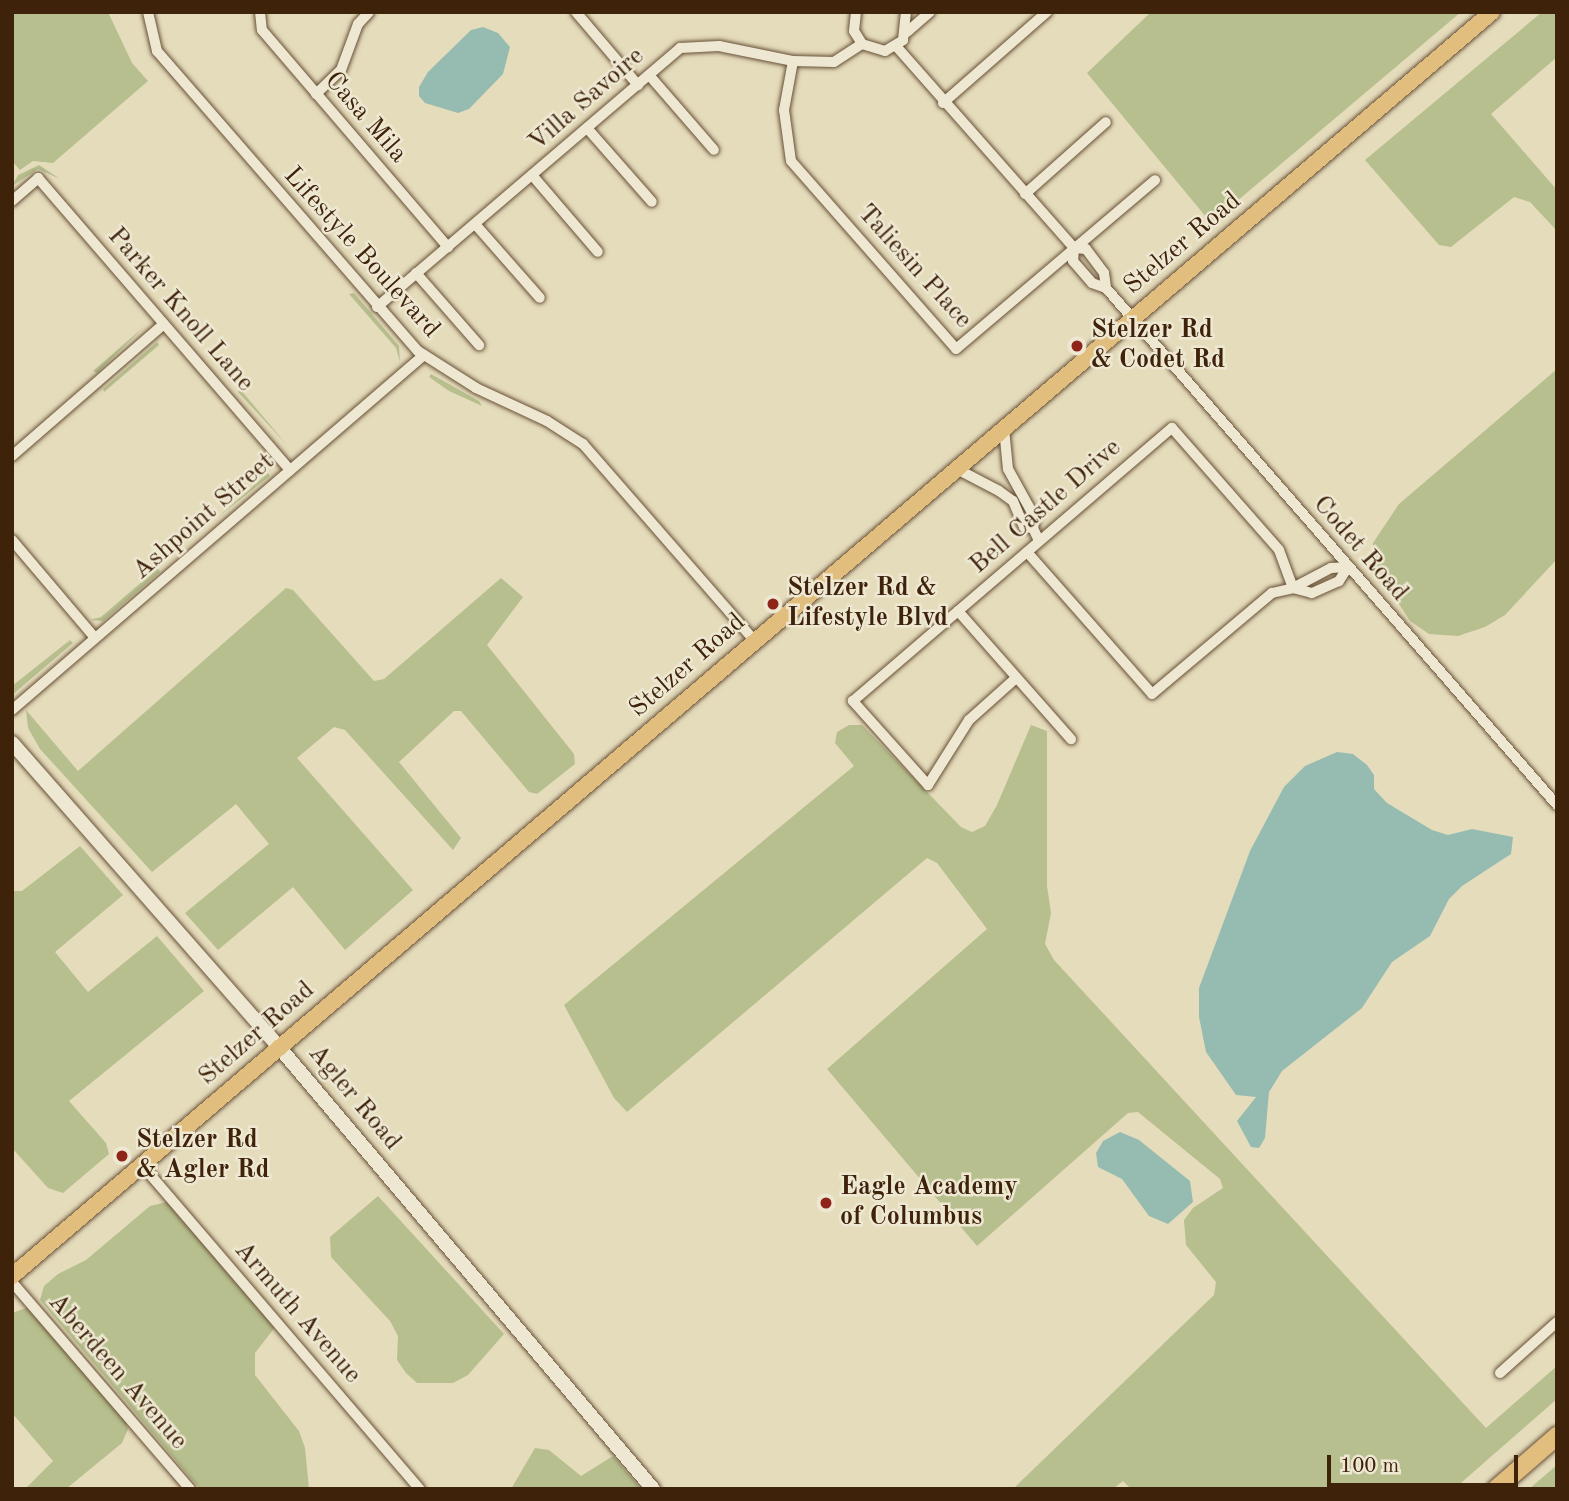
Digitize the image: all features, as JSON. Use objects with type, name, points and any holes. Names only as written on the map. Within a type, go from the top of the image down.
[{"type":"highway","points":[[1496,1489],[1557,1436]]},
{"type":"main road","name":"Stelzer Road","points":[[12,1276],[1492,12]]},
{"type":"main road","name":"Agler Road","points":[[12,743],[279,1047],[653,1489]]},
{"type":"street","name":"Lifestyle Boulevard","points":[[148,12],[157,51],[377,307],[424,355],[583,444],[755,641]]},
{"type":"street","name":"Casa Mila","points":[[260,12],[262,30],[448,247]]},
{"type":"street","points":[[316,94],[341,70],[358,24],[369,12]]},
{"type":"street","points":[[576,12],[638,85]]},
{"type":"street","points":[[856,12],[854,31],[862,44],[873,50],[896,46],[907,32],[930,12]]},
{"type":"street","points":[[906,12],[907,32]]},
{"type":"street","points":[[943,103],[1047,12]]},
{"type":"street","name":"Villa Savoire","points":[[377,307],[680,48],[719,46],[793,61],[834,62],[862,44]]},
{"type":"street","points":[[896,46],[943,103],[1074,248],[1086,249],[1104,273],[1107,288],[1092,283],[1073,261],[1074,248]]},
{"type":"street","name":"Taliesin Place","points":[[793,61],[784,110],[791,160],[956,349],[1155,180]]},
{"type":"street","points":[[649,75],[714,150]]},
{"type":"street","points":[[1025,194],[1107,122]]},
{"type":"street","points":[[587,128],[652,202]]},
{"type":"street","points":[[532,175],[598,251]]},
{"type":"street","name":"Parker Knoll Lane","points":[[12,201],[38,178],[290,470]]},
{"type":"street","points":[[475,224],[541,298]]},
{"type":"street","points":[[416,273],[478,345]]},
{"type":"street","name":"Codet Road","points":[[1107,288],[1557,805]]},
{"type":"street","points":[[12,456],[164,324]]},
{"type":"street","name":"Ashpoint Street","points":[[12,710],[424,355]]},
{"type":"street","name":"Bell Castle Drive","points":[[1016,678],[969,720],[928,785],[852,701],[1172,428],[1279,550],[1293,588]]},
{"type":"street","points":[[1004,429],[1006,461],[1035,518],[1033,528],[1039,541]]},
{"type":"street","points":[[957,469],[1013,501],[1024,527],[1033,528]]},
{"type":"street","points":[[12,540],[95,638]]},
{"type":"street","points":[[1027,552],[1152,694],[1248,610],[1272,593],[1293,588],[1331,568],[1348,568]]},
{"type":"street","points":[[1293,588],[1312,593],[1339,581],[1348,568]]},
{"type":"street","points":[[957,611],[1071,739]]},
{"type":"street","name":"Armuth Avenue","points":[[142,1165],[419,1489]]},
{"type":"street","name":"Aberdeen Avenue","points":[[12,1282],[190,1489]]},
{"type":"street","points":[[1500,1373],[1557,1322]]},
{"type":"green space","points":[[12,12],[108,12],[132,63],[148,81],[53,163],[33,161],[20,170],[12,161]]},
{"type":"green space","points":[[1151,12],[1461,12],[1211,223],[1087,73]]},
{"type":"green space","points":[[1542,12],[1557,12],[1557,57],[1491,114],[1557,190],[1557,231],[1530,202],[1514,197],[1451,247],[1439,245],[1365,160]]},
{"type":"green space","points":[[39,165],[60,179],[38,169],[12,186],[18,175]]},
{"type":"green space","points":[[354,293],[399,346],[400,362],[396,348],[349,294]]},
{"type":"green space","points":[[144,327],[97,373],[93,371]]},
{"type":"green space","points":[[157,342],[159,345],[104,392],[103,389]]},
{"type":"green space","points":[[1557,369],[1557,559],[1505,615],[1485,627],[1458,636],[1429,634],[1410,621],[1374,565],[1373,543],[1399,504]]},
{"type":"green space","points":[[431,374],[479,401],[482,406],[449,391],[429,377]]},
{"type":"green space","points":[[240,389],[287,445],[238,392]]},
{"type":"green space","points":[[268,473],[270,476],[218,517]]},
{"type":"green space","points":[[158,568],[160,572],[103,621],[90,620],[101,617]]},
{"type":"green space","points":[[501,578],[523,597],[487,645],[574,754],[575,764],[537,794],[529,792],[461,711],[454,711],[399,762],[461,838],[453,850],[345,730],[334,727],[297,758],[413,890],[345,950],[293,887],[218,950],[185,913],[269,844],[236,804],[152,872],[40,749],[28,728],[26,710],[78,771],[286,588],[293,590],[374,681],[384,679]]},
{"type":"green space","points":[[70,640],[73,643],[12,695],[12,686]]},
{"type":"green space","points":[[849,725],[862,725],[961,827],[972,832],[985,826],[997,805],[1031,725],[1047,731],[1047,886],[1051,913],[1045,944],[1054,960],[1486,1428],[1557,1366],[1557,1399],[1454,1489],[1131,1489],[1123,1481],[1113,1489],[1013,1489],[1214,1295],[1216,1282],[1186,1245],[1184,1220],[1193,1208],[1223,1188],[1220,1179],[1138,1112],[1128,1113],[977,1246],[827,1069],[987,929],[937,863],[927,858],[627,1112],[614,1098],[564,1005],[854,766],[835,743],[837,732]]},
{"type":"green space","points":[[80,846],[123,895],[55,952],[88,992],[157,936],[204,991],[69,1101],[106,1143],[109,1154],[63,1193],[48,1188],[12,1148],[12,891],[22,891]]},
{"type":"green space","points":[[378,1196],[504,1334],[468,1375],[453,1383],[417,1383],[406,1373],[397,1360],[398,1336],[390,1321],[331,1257],[330,1237]]},
{"type":"green space","points":[[167,1202],[276,1326],[255,1353],[255,1375],[299,1431],[305,1448],[309,1489],[200,1489],[40,1300],[44,1286],[58,1274],[86,1260],[150,1206]]},
{"type":"green space","points":[[29,1307],[125,1417],[128,1429],[122,1443],[66,1489],[25,1489],[53,1461],[12,1413],[12,1313]]},
{"type":"green space","points":[[535,1448],[549,1450],[581,1476],[613,1456],[641,1489],[511,1489]]},
{"type":"green space","points":[[1557,1465],[1557,1489],[1529,1489]]},
{"type":"water","points":[[483,27],[498,33],[510,47],[503,74],[469,109],[458,113],[425,103],[419,96],[419,87],[428,72],[471,30]]},
{"type":"water","points":[[1337,752],[1353,754],[1367,765],[1374,775],[1374,789],[1387,803],[1432,830],[1448,835],[1472,829],[1513,837],[1511,854],[1462,886],[1449,899],[1430,936],[1392,962],[1362,1008],[1282,1071],[1269,1092],[1265,1138],[1259,1148],[1251,1147],[1237,1121],[1256,1097],[1236,1095],[1206,1052],[1199,1017],[1199,988],[1250,851],[1284,787],[1305,766]]},
{"type":"water","points":[[1120,1132],[1139,1140],[1190,1181],[1193,1202],[1168,1224],[1149,1216],[1122,1179],[1098,1167],[1096,1153],[1103,1141]]},
{"type":"place","name":"Stelzer Rd & Codet Rd","points":[[1077,346]]},
{"type":"place","name":"Stelzer Rd & Lifestyle Blvd","points":[[773,604]]},
{"type":"place","name":"Stelzer Rd & Agler Rd","points":[[122,1156]]},
{"type":"place","name":"Eagle Academy of Columbus","points":[[826,1203]]}]
